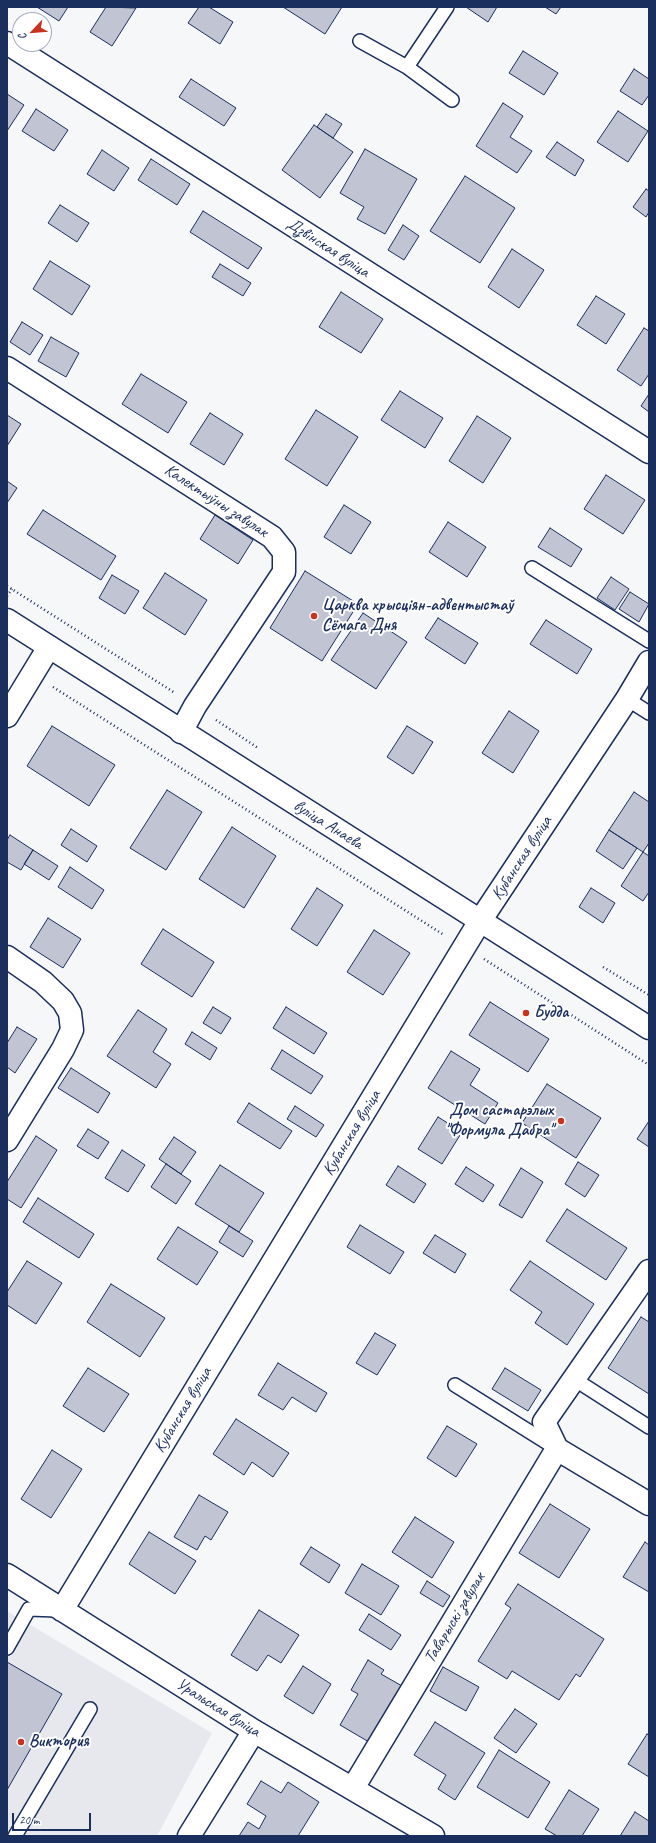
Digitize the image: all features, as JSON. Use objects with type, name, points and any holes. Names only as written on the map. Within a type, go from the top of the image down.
[{"type":"street","name":"Дзвінская вуліца","points":[[7,43],[649,452]]},
{"type":"street","name":"Калектыўны завулак","points":[[7,368],[272,537],[284,552],[284,572],[195,706],[181,732]]},
{"type":"street","name":"вуліца Анаева","points":[[7,620],[649,1028]]},
{"type":"street","points":[[7,716],[49,647]]},
{"type":"street","name":"Кубанская вуліца","points":[[62,1610],[480,921],[627,699],[649,662]]},
{"type":"street","points":[[7,957],[44,982],[63,1001],[70,1013],[72,1030],[63,1049],[7,1140]]},
{"type":"street","points":[[649,1271],[544,1422],[557,1449],[649,1504]]},
{"type":"street","name":"Таварыскі завулак","points":[[353,1788],[557,1449]]},
{"type":"street","name":"Уральская вуліца","points":[[7,1575],[254,1731],[433,1836]]},
{"type":"street","points":[[189,1836],[254,1731]]},
{"type":"lane","points":[[407,67],[447,7]]},
{"type":"lane","points":[[360,41],[407,67],[452,100]]},
{"type":"lane","points":[[532,568],[649,641]]},
{"type":"lane","points":[[627,699],[649,713]]},
{"type":"lane","points":[[574,1379],[649,1427]]},
{"type":"lane","points":[[455,1385],[557,1449]]},
{"type":"lane","points":[[7,1648],[29,1609],[62,1610]]},
{"type":"lane","points":[[15,1836],[90,1709]]},
{"type":"path","points":[[7,596],[12,589]]},
{"type":"path","points":[[32,674],[464,948],[507,973],[649,1065]]},
{"type":"shaded area","points":[[7,1611],[212,1733],[157,1836],[7,1836]]},
{"type":"building","points":[[37,7],[68,7],[59,21],[52,17],[52,12],[45,12]]},
{"type":"building","points":[[106,7],[136,8],[112,46],[90,32]]},
{"type":"building","points":[[199,7],[209,7],[233,22],[220,44],[188,23]]},
{"type":"building","points":[[283,7],[342,7],[325,34]]},
{"type":"building","points":[[466,7],[497,7],[488,22]]},
{"type":"building","points":[[545,7],[561,7],[556,14]]},
{"type":"building","points":[[523,51],[558,73],[544,95],[509,73]]},
{"type":"building","points":[[634,69],[649,79],[649,95],[642,105],[620,91]]},
{"type":"building","points":[[191,79],[236,108],[224,126],[179,97]]},
{"type":"building","points":[[7,94],[24,105],[7,131]]},
{"type":"building","points":[[503,103],[523,116],[510,137],[532,151],[517,173],[476,146]]},
{"type":"building","points":[[36,109],[68,130],[54,151],[22,131]]},
{"type":"building","points":[[618,111],[648,131],[628,162],[597,142]]},
{"type":"building","points":[[326,114],[342,124],[333,138],[317,127]]},
{"type":"building","points":[[314,125],[353,152],[320,198],[282,170]]},
{"type":"building","points":[[557,142],[584,160],[575,176],[546,157]]},
{"type":"building","points":[[365,149],[417,179],[385,234],[357,219],[364,207],[340,193]]},
{"type":"building","points":[[102,150],[129,168],[114,191],[87,174]]},
{"type":"building","points":[[151,159],[190,184],[177,205],[138,180]]},
{"type":"building","points":[[465,176],[515,208],[480,263],[430,231]]},
{"type":"building","points":[[646,189],[649,191],[649,212],[646,217],[633,207]]},
{"type":"building","points":[[60,205],[89,223],[77,242],[48,223]]},
{"type":"building","points":[[203,211],[262,248],[248,269],[190,232]]},
{"type":"building","points":[[403,225],[419,236],[404,260],[388,250]]},
{"type":"building","points":[[512,249],[544,270],[519,308],[488,287]]},
{"type":"building","points":[[50,261],[90,286],[72,315],[33,289]]},
{"type":"building","points":[[220,264],[251,283],[243,296],[212,277]]},
{"type":"building","points":[[341,292],[383,319],[361,353],[319,327]]},
{"type":"building","points":[[596,296],[625,314],[606,344],[577,325]]},
{"type":"building","points":[[22,322],[43,335],[30,355],[10,342]]},
{"type":"building","points":[[644,328],[649,331],[649,374],[641,386],[617,370]]},
{"type":"building","points":[[51,337],[79,353],[66,377],[38,361]]},
{"type":"building","points":[[141,374],[187,402],[168,433],[122,404]]},
{"type":"building","points":[[400,391],[443,418],[425,448],[381,420]]},
{"type":"building","points":[[649,394],[649,412],[641,406]]},
{"type":"building","points":[[316,410],[358,437],[327,486],[285,459]]},
{"type":"building","points":[[210,413],[243,434],[224,465],[190,444]]},
{"type":"building","points":[[7,415],[21,424],[7,446]]},
{"type":"building","points":[[477,416],[511,438],[483,483],[449,461]]},
{"type":"building","points":[[606,475],[645,500],[623,534],[584,509]]},
{"type":"building","points":[[7,481],[17,488],[7,503]]},
{"type":"building","points":[[344,505],[371,522],[351,554],[324,537]]},
{"type":"building","points":[[43,510],[116,556],[101,580],[27,534]]},
{"type":"building","points":[[215,515],[253,540],[238,564],[200,539]]},
{"type":"building","points":[[448,522],[486,547],[467,577],[429,552]]},
{"type":"building","points":[[550,528],[582,549],[571,567],[538,547]]},
{"type":"building","name":"Царква хрысціян-адвентыстаў Сёмага Дня","points":[[305,571],[358,604],[322,661],[270,628]]},
{"type":"building","points":[[165,573],[207,600],[185,635],[143,608]]},
{"type":"building","points":[[112,575],[139,591],[125,614],[99,598]]},
{"type":"building","points":[[611,577],[629,589],[615,610],[597,598]]},
{"type":"building","points":[[630,592],[649,604],[639,622],[619,609]]},
{"type":"building","points":[[363,613],[407,642],[376,689],[331,660]]},
{"type":"building","points":[[438,618],[478,643],[465,664],[425,638]]},
{"type":"building","points":[[546,620],[592,649],[577,674],[530,644]]},
{"type":"building","points":[[509,711],[539,731],[513,773],[482,753]]},
{"type":"building","points":[[52,726],[115,765],[89,806],[27,766]]},
{"type":"building","points":[[407,726],[433,742],[413,774],[387,757]]},
{"type":"building","points":[[167,790],[202,812],[166,870],[130,848]]},
{"type":"building","points":[[634,792],[649,802],[649,843],[643,852],[609,830]]},
{"type":"building","points":[[232,827],[276,856],[244,908],[199,879]]},
{"type":"building","points":[[71,829],[97,846],[87,862],[61,845]]},
{"type":"building","points":[[609,830],[637,848],[623,869],[596,851]]},
{"type":"building","points":[[10,835],[33,850],[21,870],[7,862],[7,840]]},
{"type":"building","points":[[33,850],[58,866],[49,880],[24,864]]},
{"type":"building","points":[[643,852],[649,856],[649,892],[643,901],[621,886]]},
{"type":"building","points":[[70,867],[104,890],[92,909],[58,887]]},
{"type":"building","points":[[317,888],[343,905],[317,946],[291,929]]},
{"type":"building","points":[[591,888],[615,903],[603,923],[579,907]]},
{"type":"building","points":[[48,918],[81,939],[63,968],[30,947]]},
{"type":"building","points":[[163,929],[214,962],[192,997],[141,964]]},
{"type":"building","points":[[374,930],[410,953],[383,995],[347,972]]},
{"type":"building","points":[[490,1002],[549,1039],[528,1072],[469,1035]]},
{"type":"building","points":[[213,1007],[231,1018],[221,1034],[203,1023]]},
{"type":"building","points":[[286,1007],[327,1033],[314,1054],[273,1028]]},
{"type":"building","points":[[138,1010],[167,1029],[153,1052],[171,1064],[156,1088],[107,1056]]},
{"type":"building","points":[[17,1027],[37,1039],[15,1073],[7,1067],[7,1043]]},
{"type":"building","points":[[192,1032],[217,1048],[210,1060],[185,1044]]},
{"type":"building","points":[[282,1050],[323,1076],[311,1094],[271,1069]]},
{"type":"building","points":[[451,1051],[480,1069],[470,1085],[498,1103],[485,1124],[428,1088]]},
{"type":"building","points":[[71,1068],[110,1093],[98,1113],[58,1088]]},
{"type":"building","name":"Дом састарэлых \"Формула Дабра\"","points":[[547,1084],[601,1118],[576,1158],[522,1123]]},
{"type":"building","points":[[249,1103],[292,1131],[280,1149],[237,1122]]},
{"type":"building","points":[[295,1106],[324,1125],[316,1137],[287,1119]]},
{"type":"building","points":[[438,1117],[462,1132],[442,1164],[418,1149]]},
{"type":"building","points":[[649,1121],[649,1147],[637,1139]]},
{"type":"building","points":[[88,1129],[109,1142],[98,1159],[77,1146]]},
{"type":"building","points":[[36,1136],[57,1150],[21,1208],[7,1199],[7,1182]]},
{"type":"building","points":[[174,1137],[196,1152],[181,1174],[159,1159]]},
{"type":"building","points":[[122,1150],[145,1165],[128,1192],[105,1178]]},
{"type":"building","points":[[578,1162],[599,1175],[585,1197],[565,1184]]},
{"type":"building","points":[[166,1164],[191,1181],[176,1204],[151,1187]]},
{"type":"building","points":[[220,1165],[264,1193],[239,1232],[195,1204]]},
{"type":"building","points":[[398,1166],[426,1184],[414,1203],[386,1185]]},
{"type":"building","points":[[466,1167],[494,1185],[483,1202],[455,1184]]},
{"type":"building","points":[[521,1168],[543,1182],[522,1218],[499,1205]]},
{"type":"building","points":[[38,1198],[94,1234],[79,1258],[23,1222]]},
{"type":"building","points":[[567,1209],[627,1248],[606,1280],[546,1241]]},
{"type":"building","points":[[360,1225],[404,1252],[390,1274],[347,1247]]},
{"type":"building","points":[[229,1226],[253,1241],[243,1257],[219,1242]]},
{"type":"building","points":[[178,1227],[218,1252],[197,1285],[157,1259]]},
{"type":"building","points":[[435,1235],[466,1254],[455,1273],[423,1253]]},
{"type":"building","points":[[27,1261],[62,1283],[36,1324],[7,1305],[7,1292]]},
{"type":"building","points":[[530,1261],[594,1304],[567,1345],[535,1323],[542,1312],[510,1290]]},
{"type":"building","points":[[111,1284],[165,1318],[140,1357],[87,1322]]},
{"type":"building","points":[[641,1317],[649,1322],[649,1394],[608,1368]]},
{"type":"building","points":[[375,1333],[396,1345],[377,1375],[356,1363]]},
{"type":"building","points":[[278,1363],[327,1393],[316,1412],[292,1397],[283,1410],[258,1395]]},
{"type":"building","points":[[88,1368],[129,1394],[104,1432],[63,1406]]},
{"type":"building","points":[[505,1368],[541,1390],[528,1411],[492,1389]]},
{"type":"building","points":[[236,1419],[289,1453],[273,1477],[252,1462],[244,1475],[213,1454]]},
{"type":"building","points":[[447,1426],[477,1444],[456,1477],[427,1458]]},
{"type":"building","points":[[52,1450],[82,1469],[51,1518],[21,1499]]},
{"type":"building","points":[[199,1495],[228,1512],[211,1540],[205,1536],[197,1550],[174,1537]]},
{"type":"building","points":[[550,1504],[590,1529],[559,1578],[519,1553]]},
{"type":"building","points":[[415,1517],[454,1542],[432,1578],[392,1552]]},
{"type":"building","points":[[149,1532],[196,1561],[175,1594],[129,1564]]},
{"type":"building","points":[[645,1542],[649,1545],[649,1592],[623,1577]]},
{"type":"building","points":[[311,1547],[340,1565],[329,1583],[300,1564]]},
{"type":"building","points":[[362,1564],[399,1586],[381,1615],[345,1593]]},
{"type":"building","points":[[427,1581],[450,1596],[443,1607],[420,1593]]},
{"type":"building","points":[[518,1584],[604,1639],[580,1677],[576,1674],[559,1700],[512,1671],[507,1679],[478,1661],[511,1608],[505,1604]]},
{"type":"building","points":[[259,1610],[299,1635],[281,1663],[268,1655],[257,1671],[231,1655]]},
{"type":"building","points":[[369,1614],[401,1635],[391,1650],[359,1630]]},
{"type":"building","points":[[368,1660],[384,1670],[381,1674],[402,1686],[369,1742],[340,1725],[358,1694],[351,1690]]},
{"type":"building","name":"Виктория","points":[[7,1662],[62,1694],[7,1790]]},
{"type":"building","points":[[303,1666],[331,1684],[313,1714],[284,1696]]},
{"type":"building","points":[[443,1667],[479,1687],[466,1711],[430,1691]]},
{"type":"building","points":[[515,1709],[537,1724],[516,1753],[494,1738]]},
{"type":"building","points":[[435,1722],[485,1753],[455,1800],[438,1789],[446,1775],[414,1755]]},
{"type":"building","points":[[647,1734],[649,1735],[649,1777],[628,1764]]},
{"type":"building","points":[[499,1750],[550,1782],[528,1818],[477,1787]]},
{"type":"building","points":[[261,1781],[281,1793],[288,1782],[319,1802],[298,1836],[239,1836],[248,1822],[259,1829],[266,1816],[247,1804]]},
{"type":"building","points":[[569,1790],[599,1809],[582,1836],[557,1836],[545,1829]]},
{"type":"building","points":[[635,1812],[649,1821],[649,1836],[620,1836]]},
{"type":"place","name":"Царква хрысціян-адвентыстаў Сёмага Дня","points":[[314,616]]},
{"type":"place","name":"Будда","points":[[526,1013]]},
{"type":"place","name":"Дом састарэлых \"Формула Дабра\"","points":[[561,1121]]},
{"type":"place","name":"Виктория","points":[[21,1742]]}]
